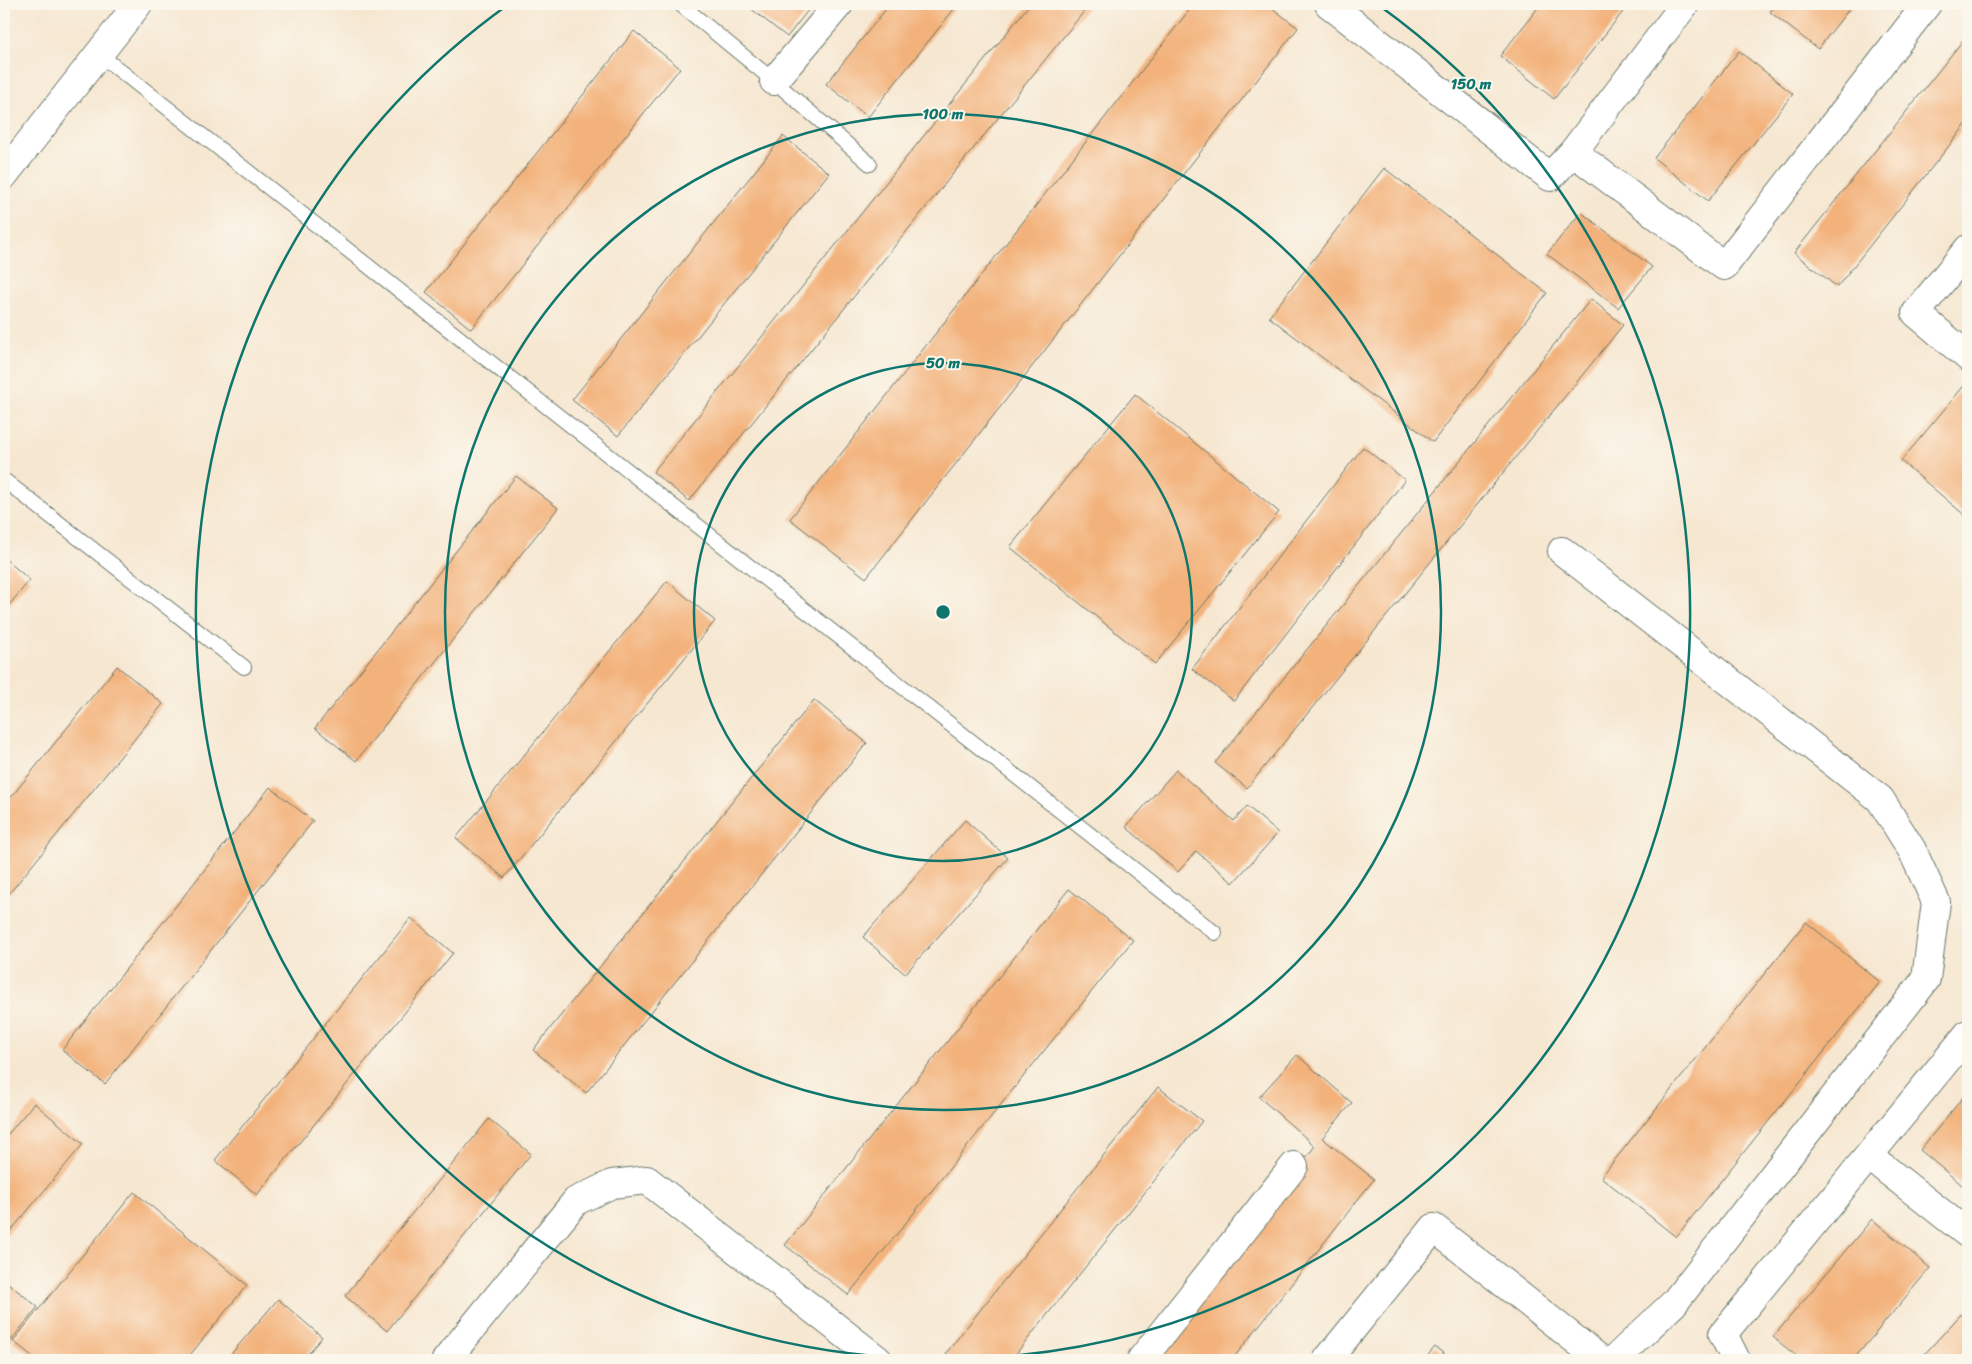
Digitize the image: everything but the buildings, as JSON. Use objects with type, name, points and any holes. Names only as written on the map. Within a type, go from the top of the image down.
[{"type":"street","points":[[4,174],[138,4]]},
{"type":"street","points":[[774,81],[839,4]]},
{"type":"street","points":[[1329,4],[1550,176],[1573,152],[1685,4]]},
{"type":"street","points":[[1573,152],[1724,266],[1927,4]]},
{"type":"street","points":[[1968,249],[1916,313],[1968,357]]},
{"type":"street","points":[[1562,551],[1880,799],[1912,850],[1936,902],[1926,979],[1674,1303],[1614,1360]]},
{"type":"street","points":[[1736,1360],[1724,1334],[1968,1034]]},
{"type":"street","points":[[1869,1156],[1968,1234]]},
{"type":"street","points":[[1141,1360],[1294,1166]]},
{"type":"street","points":[[446,1360],[576,1201],[612,1184],[647,1180],[878,1360]]},
{"type":"street","points":[[1327,1360],[1434,1228],[1601,1360]]},
{"type":"lane","points":[[680,4],[774,81],[870,164]]},
{"type":"lane","points":[[99,54],[1215,934]]},
{"type":"lane","points":[[4,480],[244,667]]}]
